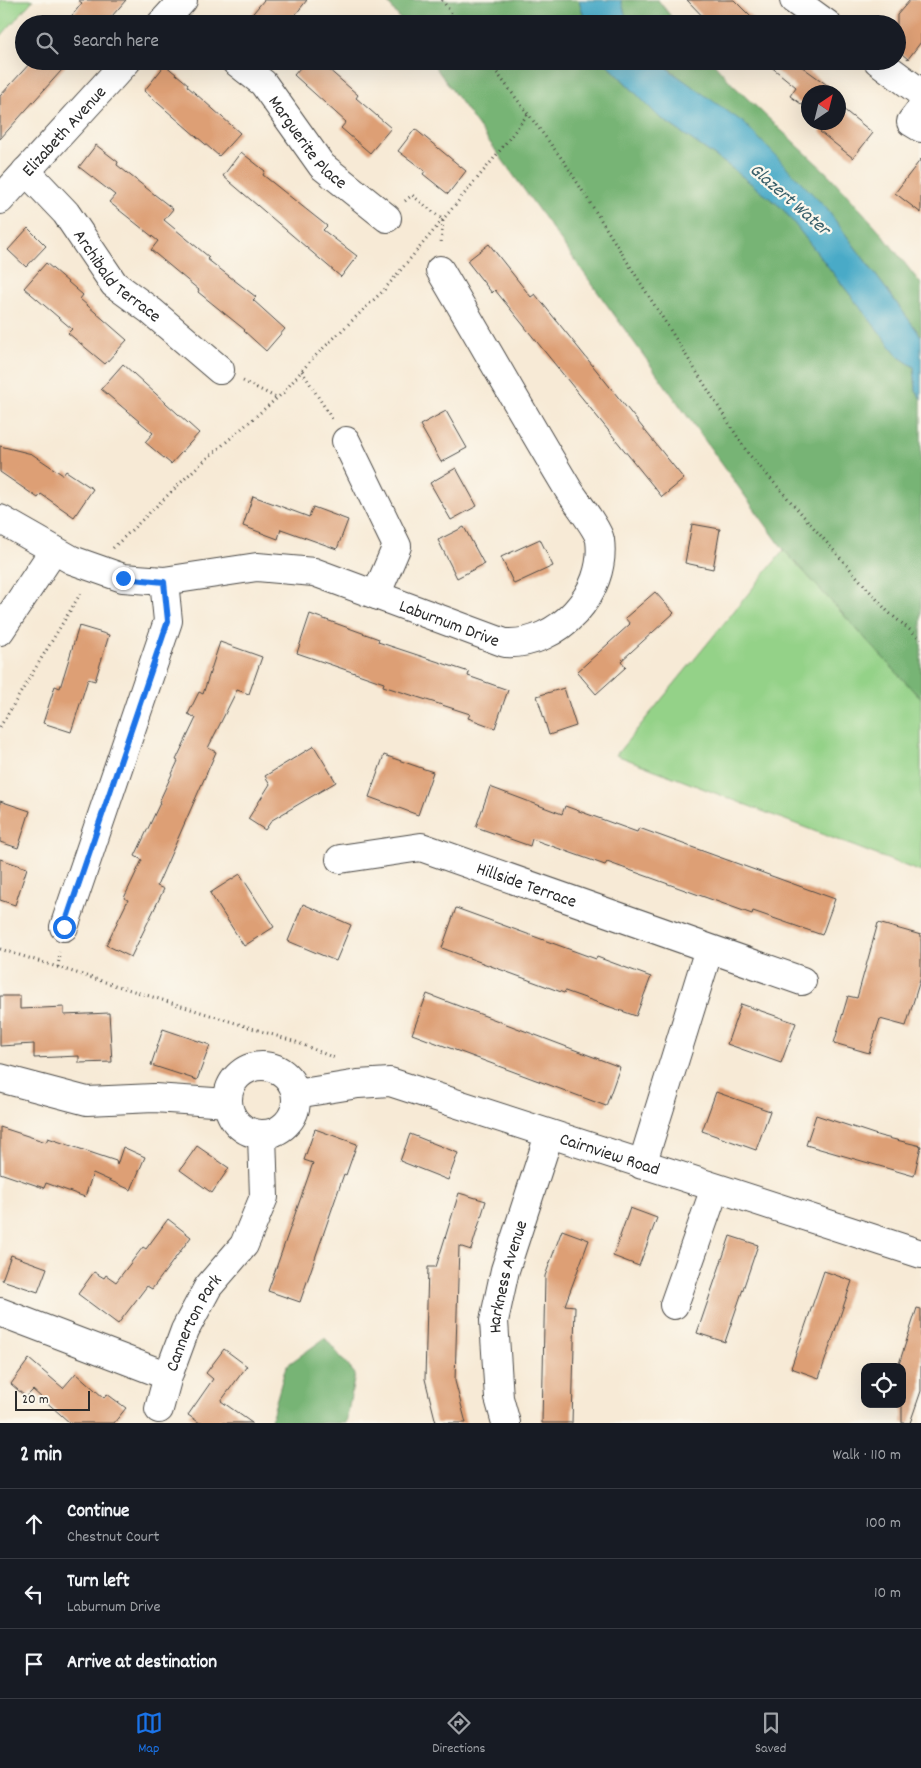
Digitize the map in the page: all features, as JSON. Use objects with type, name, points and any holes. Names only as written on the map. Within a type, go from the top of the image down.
[{"type":"street","points":[[794,0],[815,15]]},
{"type":"street","name":"Elizabeth Avenue","points":[[0,200],[119,70]]},
{"type":"street","name":"Marguerite Place","points":[[246,70],[263,84],[322,166],[387,218]]},
{"type":"street","points":[[890,70],[921,93]]},
{"type":"street","name":"Archibald Terrace","points":[[26,171],[66,213],[114,284],[150,311],[220,370]]},
{"type":"street","name":"Laburnum Drive","points":[[0,519],[72,560],[123,578],[164,582],[257,568],[314,572],[505,643],[517,644],[535,640],[574,613],[589,595],[600,567],[600,538],[569,490],[440,270]]},
{"type":"street","points":[[346,441],[397,546],[376,595]]},
{"type":"street","points":[[0,631],[54,550]]},
{"type":"street","points":[[64,927],[168,621],[164,582]]},
{"type":"street","name":"Hillside Terrace","points":[[340,859],[421,847],[802,981]]},
{"type":"street","points":[[642,1165],[709,949]]},
{"type":"street","points":[[258,1067],[275,1068],[285,1075],[292,1083],[296,1094],[296,1106],[292,1118],[284,1127],[274,1133],[252,1134],[243,1129],[230,1113],[228,1103],[229,1092],[234,1081],[242,1072],[258,1067]]},
{"type":"street","points":[[0,1078],[87,1101],[154,1098],[228,1103]]},
{"type":"street","name":"Cairnview Road","points":[[296,1094],[358,1084],[390,1082],[921,1254]]},
{"type":"street","name":"Cannerton Park","points":[[0,1312],[168,1376],[189,1322],[208,1287],[244,1245],[264,1197],[262,1135]]},
{"type":"street","name":"Harkness Avenue","points":[[506,1423],[499,1398],[494,1321],[505,1270],[549,1135]]},
{"type":"street","points":[[674,1305],[715,1188]]},
{"type":"street","points":[[159,1409],[168,1376]]},
{"type":"path","points":[[442,0],[453,15]]},
{"type":"path","points":[[495,70],[565,163],[747,452],[888,612],[921,639]]},
{"type":"path","points":[[0,727],[96,568],[120,540],[197,466],[277,398],[384,290],[491,162],[528,114]]},
{"type":"path","points":[[387,218],[412,195],[443,220]]},
{"type":"path","points":[[220,370],[277,398]]},
{"type":"path","points":[[302,371],[346,441]]},
{"type":"path","points":[[0,949],[296,1042],[339,1060]]},
{"type":"green space","points":[[0,0],[33,0],[20,15],[15,15],[15,20],[0,37]]},
{"type":"green space","points":[[386,0],[579,0],[583,15],[397,15]]},
{"type":"green space","points":[[621,0],[658,0],[670,15],[625,15]]},
{"type":"green space","points":[[437,70],[613,70],[658,116],[729,166],[782,208],[899,357],[914,367],[916,391],[921,399],[921,699],[784,550]]},
{"type":"green space","points":[[671,70],[720,70],[733,85],[830,176],[878,229],[921,284],[921,336],[826,208]]},
{"type":"green space","points":[[784,550],[921,699],[921,872],[616,755]]},
{"type":"green space","points":[[325,1338],[355,1374],[346,1423],[270,1423],[286,1366]]},
{"type":"water","points":[[579,0],[621,0],[625,15],[583,15]]},
{"type":"water","name":"Glazert Water","points":[[613,70],[670,70],[744,123],[826,208],[921,336],[921,399],[916,391],[914,367],[899,357],[782,208],[729,166],[658,116]]},
{"type":"building","points":[[78,0],[126,0],[113,15],[72,15],[82,3]]},
{"type":"building","points":[[264,0],[307,0],[295,15],[252,15]]},
{"type":"building","points":[[687,0],[734,0],[749,15],[701,15]]},
{"type":"building","points":[[910,0],[921,0],[921,42],[908,59],[906,57],[906,15],[897,15]]},
{"type":"building","points":[[24,70],[62,70],[0,139],[0,96]]},
{"type":"building","points":[[161,70],[171,70],[240,133],[219,156],[144,91]]},
{"type":"building","points":[[298,70],[329,70],[358,95],[356,98],[391,128],[370,153],[341,128],[346,122],[294,75]]},
{"type":"building","points":[[775,70],[806,70],[827,85],[801,85],[801,104],[790,96],[796,87]]},
{"type":"building","points":[[846,111],[873,133],[853,158],[820,132],[821,130],[846,130]]},
{"type":"building","points":[[415,129],[466,171],[448,194],[423,174],[425,171],[398,151]]},
{"type":"building","points":[[96,145],[118,162],[117,165],[173,209],[164,220],[209,257],[207,259],[256,297],[253,300],[285,329],[266,351],[245,330],[198,292],[199,290],[151,250],[158,241],[109,202],[115,195],[79,167]]},
{"type":"building","points":[[241,152],[265,171],[263,175],[327,226],[323,230],[357,256],[341,277],[223,176]]},
{"type":"building","points":[[921,159],[921,213],[895,193]]},
{"type":"building","points":[[28,228],[46,246],[26,267],[8,250]]},
{"type":"building","points":[[489,244],[531,297],[535,294],[684,479],[662,497],[495,290],[492,293],[467,261]]},
{"type":"building","points":[[46,263],[83,295],[80,299],[127,340],[105,364],[68,333],[72,329],[24,288]]},
{"type":"building","points":[[123,364],[199,433],[171,464],[145,442],[153,433],[101,389]]},
{"type":"building","points":[[446,411],[467,448],[441,462],[420,425]]},
{"type":"building","points":[[0,446],[32,454],[63,475],[66,471],[93,489],[74,517],[41,494],[38,498],[0,472]]},
{"type":"building","points":[[456,468],[477,506],[451,520],[430,483]]},
{"type":"building","points":[[253,496],[309,517],[313,507],[348,520],[337,549],[281,529],[278,539],[243,526]]},
{"type":"building","points":[[692,524],[720,529],[713,569],[685,563]]},
{"type":"building","points":[[464,527],[484,564],[457,578],[438,540]]},
{"type":"building","points":[[540,539],[553,566],[514,584],[501,557]]},
{"type":"building","points":[[655,592],[674,613],[621,661],[626,667],[596,694],[577,672],[630,624],[625,618]]},
{"type":"building","points":[[310,614],[379,639],[378,642],[469,672],[468,676],[508,690],[495,728],[468,718],[470,714],[383,686],[384,683],[297,653]]},
{"type":"building","points":[[79,626],[109,635],[95,681],[88,679],[71,732],[43,723],[55,686],[60,688]]},
{"type":"building","points":[[220,642],[262,657],[249,694],[237,690],[208,748],[216,752],[157,886],[164,889],[131,957],[106,945],[128,900],[124,898],[142,860],[135,856],[196,718],[188,714],[199,692],[203,694]]},
{"type":"building","points":[[564,688],[576,726],[549,735],[537,696]]},
{"type":"building","points":[[314,746],[336,782],[272,820],[265,830],[248,819],[270,784],[265,776]]},
{"type":"building","points":[[384,755],[433,772],[418,815],[369,797]]},
{"type":"building","points":[[490,787],[562,814],[565,806],[637,832],[639,828],[835,899],[822,935],[753,911],[752,914],[607,862],[605,865],[532,839],[530,846],[476,827]]},
{"type":"building","points":[[0,801],[30,811],[18,848],[0,842]]},
{"type":"building","points":[[0,859],[27,868],[15,905],[0,900]]},
{"type":"building","points":[[240,874],[274,927],[244,946],[210,893]]},
{"type":"building","points":[[303,904],[351,925],[336,961],[288,941]]},
{"type":"building","points":[[456,908],[651,977],[636,1016],[565,991],[564,993],[442,948]]},
{"type":"building","points":[[878,923],[921,935],[921,977],[906,1026],[880,1019],[869,1053],[834,1043],[848,996],[857,998]]},
{"type":"building","points":[[427,994],[620,1067],[606,1106],[412,1034]]},
{"type":"building","points":[[0,996],[20,996],[20,1009],[64,1007],[64,1015],[109,1013],[112,1062],[79,1063],[79,1056],[34,1058],[34,1044],[0,1046]]},
{"type":"building","points":[[741,1004],[796,1023],[781,1063],[727,1044]]},
{"type":"building","points":[[163,1029],[210,1045],[197,1080],[151,1065]]},
{"type":"building","points":[[716,1092],[770,1111],[756,1150],[702,1131]]},
{"type":"building","points":[[816,1115],[880,1136],[921,1146],[914,1176],[806,1145]]},
{"type":"building","points":[[0,1127],[46,1142],[48,1138],[116,1161],[117,1165],[123,1147],[145,1157],[131,1190],[93,1173],[85,1197],[46,1183],[44,1188],[0,1173]]},
{"type":"building","points":[[315,1129],[357,1144],[346,1175],[344,1174],[300,1302],[268,1291],[313,1163],[304,1160]]},
{"type":"building","points":[[410,1134],[458,1153],[448,1180],[400,1161]]},
{"type":"building","points":[[197,1146],[229,1168],[212,1193],[180,1170]]},
{"type":"building","points":[[459,1193],[486,1201],[471,1250],[459,1246],[455,1381],[466,1423],[436,1423],[425,1379],[428,1267],[436,1267]]},
{"type":"building","points":[[630,1208],[657,1218],[639,1266],[613,1256]]},
{"type":"building","points":[[168,1219],[191,1237],[152,1289],[147,1286],[118,1324],[78,1294],[94,1272],[104,1278],[106,1275],[116,1282],[143,1247],[146,1249]]},
{"type":"building","points":[[562,1230],[589,1240],[565,1305],[575,1306],[572,1423],[542,1423],[545,1276]]},
{"type":"building","points":[[730,1236],[758,1245],[725,1342],[697,1333]]},
{"type":"building","points":[[11,1255],[47,1268],[38,1292],[2,1280]]},
{"type":"building","points":[[824,1271],[852,1281],[819,1378],[791,1368]]},
{"type":"building","points":[[917,1308],[921,1309],[921,1391],[910,1423],[902,1423],[902,1408],[906,1408],[906,1363],[899,1363]]},
{"type":"building","points":[[224,1349],[247,1366],[221,1401],[252,1423],[200,1423],[188,1415],[213,1379],[206,1373]]},
{"type":"building","points":[[29,1359],[63,1388],[76,1373],[104,1398],[107,1394],[126,1408],[114,1423],[70,1423],[33,1390],[26,1397],[11,1384]]},
{"type":"route","points":[[64,927],[168,621],[164,582],[123,578]]}]
